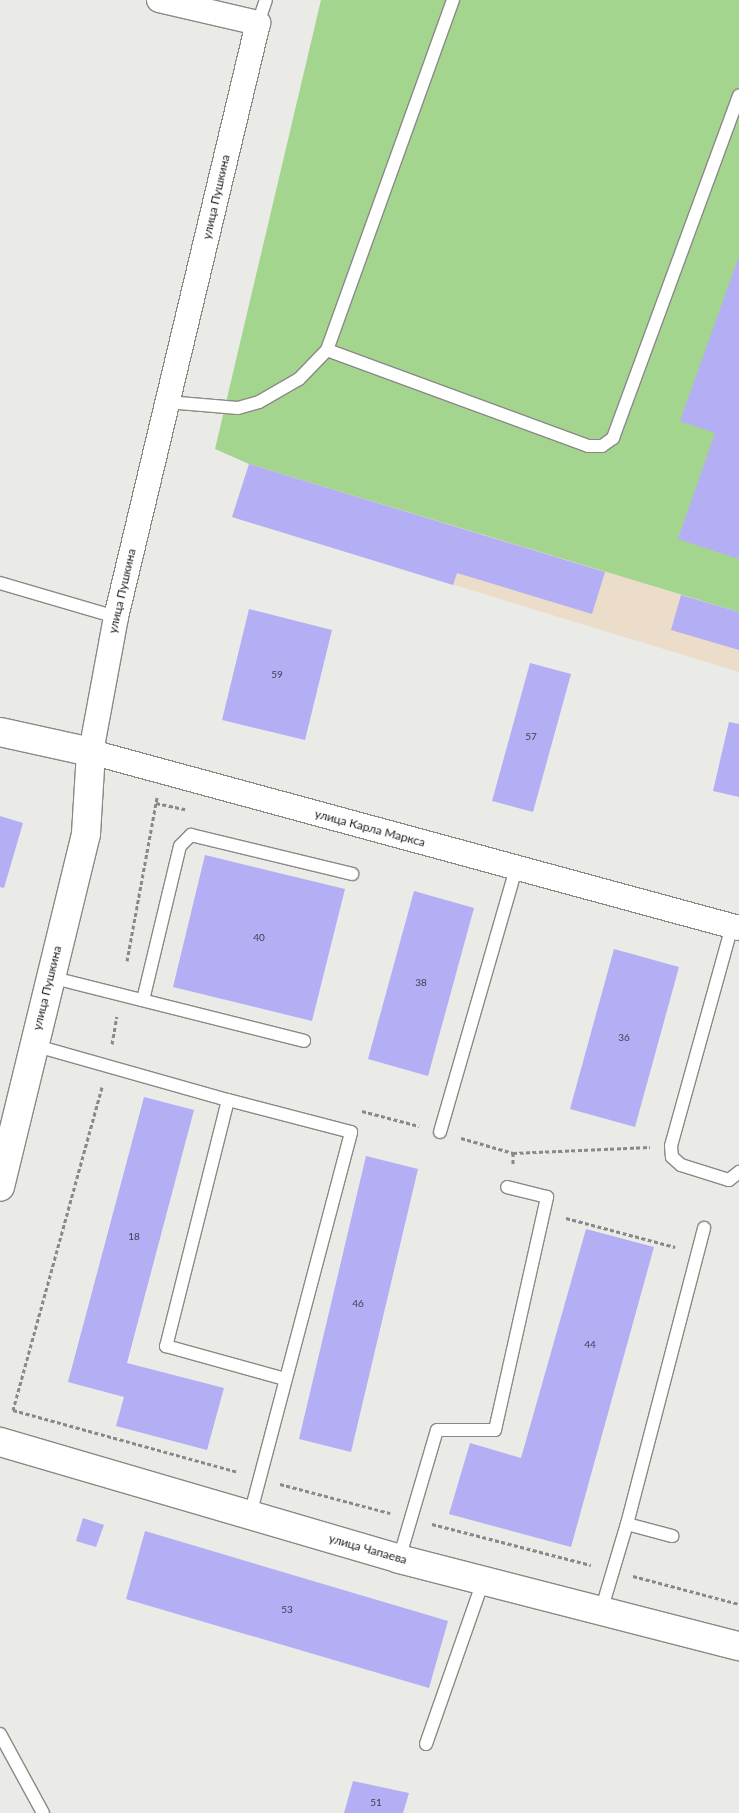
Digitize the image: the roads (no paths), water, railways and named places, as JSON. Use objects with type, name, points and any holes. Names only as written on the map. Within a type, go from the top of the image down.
[{"type":"street","points":[[159,0],[258,23]]},
{"type":"street","name":"улица Пушкина","points":[[0,1187],[32,1045],[86,834],[91,752],[116,617],[258,23]]},
{"type":"street","name":"улица Карла Маркса","points":[[0,732],[91,752],[735,928]]},
{"type":"street","name":"улица Чапаева","points":[[0,1442],[399,1559],[739,1646]]},
{"type":"lane","name":"улица Пушкина","points":[[258,23],[266,0]]},
{"type":"lane","points":[[167,402],[238,408],[259,402],[299,379],[327,350],[453,0]]},
{"type":"lane","points":[[327,350],[588,446],[602,446],[613,438],[739,95]]},
{"type":"lane","points":[[0,584],[116,617]]},
{"type":"lane","points":[[143,1000],[180,846],[191,835],[352,874]]},
{"type":"lane","points":[[440,1132],[516,868]]},
{"type":"lane","points":[[735,928],[671,1146],[672,1157],[681,1165],[729,1180],[739,1172]]},
{"type":"lane","points":[[50,977],[304,1041]]},
{"type":"lane","points":[[32,1045],[351,1132],[250,1515]]},
{"type":"lane","points":[[228,1100],[166,1346],[285,1379]]},
{"type":"lane","points":[[399,1559],[437,1430],[495,1430],[547,1197],[507,1187]]},
{"type":"lane","points":[[601,1611],[628,1524],[704,1228]]},
{"type":"lane","points":[[628,1524],[672,1536]]},
{"type":"lane","points":[[426,1744],[483,1580]]},
{"type":"lane","points":[[0,1734],[44,1813]]}]
